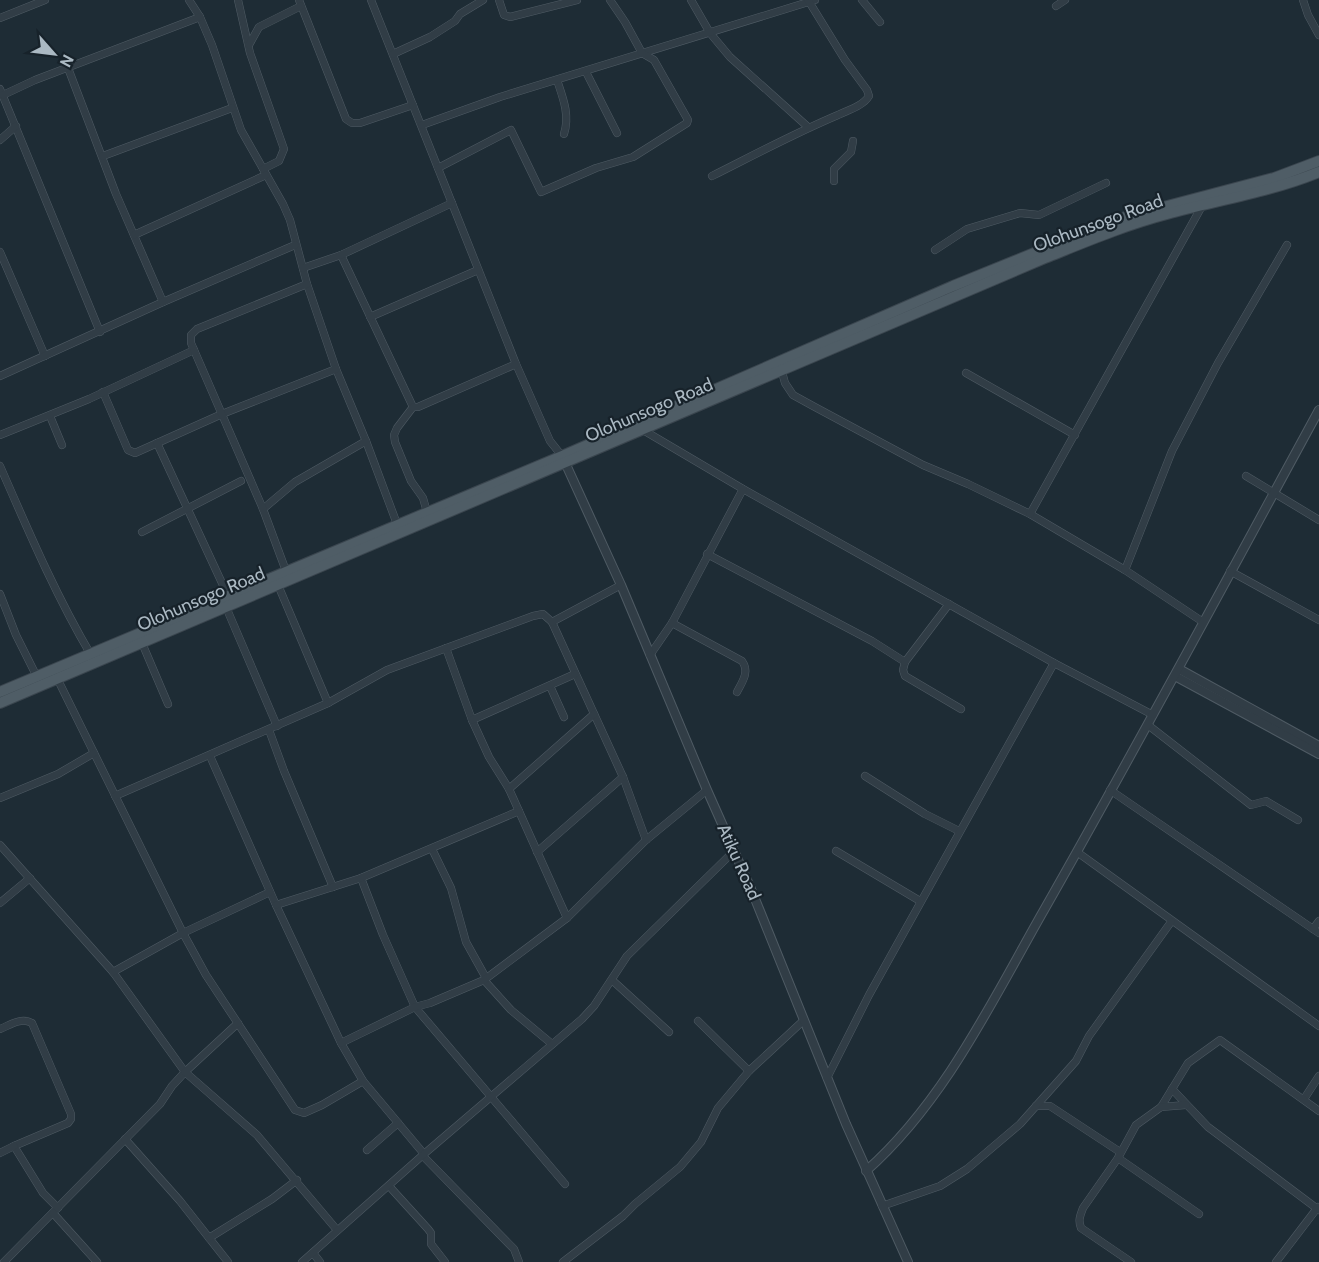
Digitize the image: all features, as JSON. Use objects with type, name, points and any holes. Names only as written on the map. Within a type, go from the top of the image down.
[{"type":"main road","name":"Olohunsogo Road","points":[[0,703],[142,643],[286,571],[397,524],[643,430],[782,372],[1118,219],[1274,178],[1319,161]]},
{"type":"main road","name":"Olohunsogo Road","points":[[0,692],[227,601],[278,585],[953,286],[1121,228],[1278,186],[1319,172]]},
{"type":"street","points":[[0,18],[45,0]]},
{"type":"street","points":[[189,0],[200,17],[212,45],[241,130],[290,220],[307,284],[336,369],[397,524]]},
{"type":"street","points":[[134,236],[264,172],[279,161],[284,149],[249,45],[238,0]]},
{"type":"street","points":[[371,0],[516,364],[550,441],[564,460]]},
{"type":"street","points":[[393,54],[430,37],[483,0]]},
{"type":"street","points":[[500,0],[504,15],[510,17],[577,0]]},
{"type":"street","points":[[438,168],[511,130],[541,192],[596,168],[642,153],[688,120],[654,60],[642,53],[610,0]]},
{"type":"street","points":[[691,0],[710,33],[745,72],[808,127]]},
{"type":"street","points":[[862,0],[880,22]]},
{"type":"street","points":[[1056,6],[1065,0]]},
{"type":"street","points":[[1304,0],[1308,15],[1319,35]]},
{"type":"street","points":[[422,125],[500,97],[811,1],[869,96],[866,101],[852,109],[808,127],[712,176]]},
{"type":"street","points":[[249,45],[259,27],[300,3],[346,119],[352,123],[360,123],[413,105]]},
{"type":"street","points":[[100,332],[1,92],[200,17]]},
{"type":"street","points":[[243,21],[259,27]]},
{"type":"street","points":[[68,68],[134,236],[163,302]]},
{"type":"street","points":[[586,72],[617,133]]},
{"type":"street","points":[[557,80],[566,109],[567,120],[564,134]]},
{"type":"street","points":[[103,156],[232,108]]},
{"type":"street","points":[[0,140],[16,126]]},
{"type":"street","points":[[834,181],[834,169],[851,152],[853,141]]},
{"type":"street","points":[[935,250],[967,229],[1020,213],[1039,215],[1106,183]]},
{"type":"street","points":[[303,268],[341,255],[452,203]]},
{"type":"street","points":[[1030,514],[1202,206]]},
{"type":"street","points":[[0,376],[295,245]]},
{"type":"street","points":[[1125,570],[1172,451],[1218,363],[1287,245]]},
{"type":"street","points":[[0,252],[45,356]]},
{"type":"street","points":[[341,255],[413,407]]},
{"type":"street","points":[[370,317],[478,270]]},
{"type":"street","points":[[286,571],[263,509],[191,343],[191,335],[197,329],[307,284]]},
{"type":"street","points":[[0,435],[50,416],[194,350]]},
{"type":"street","points":[[427,512],[423,498],[411,481],[395,442],[394,435],[397,428],[413,407],[418,407],[516,364]]},
{"type":"street","points":[[104,392],[128,450],[135,453],[222,414],[336,369]]},
{"type":"street","points":[[782,372],[785,383],[793,395],[923,465],[1030,514],[1125,570],[1203,622]]},
{"type":"street","points":[[966,373],[1075,435]]},
{"type":"street","points":[[866,1171],[885,1155],[914,1123],[984,1017],[1177,673],[1230,571],[1319,410]]},
{"type":"street","points":[[50,416],[62,445]]},
{"type":"street","points":[[643,430],[743,489],[1153,716]]},
{"type":"street","points":[[263,509],[295,482],[366,441]]},
{"type":"street","points":[[157,443],[188,509],[277,726]]},
{"type":"street","name":"Atiku Road","points":[[564,460],[621,585],[749,884],[866,1171],[908,1262]]},
{"type":"street","points":[[0,466],[58,596],[90,655]]},
{"type":"street","points":[[1246,476],[1319,520]]},
{"type":"street","points":[[142,532],[241,481]]},
{"type":"street","points":[[650,656],[672,623],[743,489]]},
{"type":"street","points":[[707,554],[872,641],[905,662]]},
{"type":"street","points":[[1230,571],[1319,620]]},
{"type":"street","points":[[278,585],[328,703]]},
{"type":"street","points":[[552,622],[621,585]]},
{"type":"street","points":[[0,594],[16,635],[37,677]]},
{"type":"street","points":[[949,604],[905,662],[903,670],[905,676],[961,709]]},
{"type":"street","points":[[115,796],[328,703],[387,670],[543,614],[552,622],[623,777],[646,840]]},
{"type":"street","points":[[672,623],[742,661],[746,666],[746,673],[736,692]]},
{"type":"street","points":[[142,643],[168,704]]},
{"type":"street","points":[[446,648],[472,720],[489,757],[509,789],[567,918]]},
{"type":"street","points":[[828,1078],[868,995],[1054,663]]},
{"type":"street","points":[[1177,673],[1319,746]]},
{"type":"street","points":[[1177,673],[1319,754]]},
{"type":"street","points":[[472,720],[575,674]]},
{"type":"street","points":[[57,678],[206,975],[295,1110],[304,1113],[363,1081]]},
{"type":"street","points":[[550,686],[564,717]]},
{"type":"street","points":[[509,789],[594,714]]},
{"type":"street","points":[[1148,725],[1251,805],[1266,801],[1298,820]]},
{"type":"street","points":[[269,729],[284,771],[333,887]]},
{"type":"street","points":[[0,798],[58,774],[94,753]]},
{"type":"street","points":[[210,756],[276,905],[341,1043],[363,1081],[423,1155],[514,1250],[520,1261]]},
{"type":"street","points":[[865,776],[925,814],[959,831]]},
{"type":"street","points":[[537,852],[623,777]]},
{"type":"street","points":[[341,1043],[415,1007],[430,1003],[485,979],[567,918],[646,840],[707,790]]},
{"type":"street","points":[[1110,790],[1316,931],[1319,921]]},
{"type":"street","points":[[276,905],[362,878],[519,811]]},
{"type":"street","points":[[0,846],[113,972],[185,1072],[257,1135],[337,1230]]},
{"type":"street","points":[[432,849],[451,888],[466,942],[485,979],[511,1010],[552,1044]]},
{"type":"street","points":[[836,851],[920,901]]},
{"type":"street","points":[[302,1262],[582,1019],[594,1006],[627,956],[734,852]]},
{"type":"street","points":[[1077,852],[1171,922],[1319,1026]]},
{"type":"street","points":[[0,903],[30,878]]},
{"type":"street","points":[[362,878],[383,935],[415,1007],[565,1184]]},
{"type":"street","points":[[113,972],[183,933],[270,892]]},
{"type":"street","points":[[882,1206],[940,1186],[967,1169],[1020,1124],[1076,1061],[1089,1036],[1171,922]]},
{"type":"street","points":[[612,980],[669,1032]]},
{"type":"street","points":[[0,1029],[20,1021],[27,1020],[32,1023],[71,1114],[68,1124],[0,1153]]},
{"type":"street","points":[[563,1262],[680,1167],[701,1142],[718,1108],[749,1071],[804,1020]]},
{"type":"street","points":[[698,1021],[749,1071]]},
{"type":"street","points":[[3,1259],[160,1104],[185,1072],[238,1023]]},
{"type":"street","points":[[1131,1262],[1081,1228],[1079,1222],[1083,1208],[1119,1155],[1136,1125],[1161,1107],[1188,1063],[1220,1040],[1319,1111]]},
{"type":"street","points":[[1304,1099],[1319,1076]]},
{"type":"street","points":[[1172,1089],[1208,1128],[1318,1208],[1276,1262]]},
{"type":"street","points":[[1048,1091],[1050,1106]]},
{"type":"street","points":[[1161,1107],[1186,1105]]},
{"type":"street","points":[[1036,1106],[1050,1106],[1199,1214]]},
{"type":"street","points":[[367,1150],[398,1123]]},
{"type":"street","points":[[125,1139],[180,1201],[228,1262]]},
{"type":"street","points":[[14,1146],[37,1185],[96,1262]]},
{"type":"street","points":[[209,1238],[272,1199],[297,1180]]},
{"type":"street","points":[[389,1186],[428,1228],[431,1244],[446,1262]]},
{"type":"street","points":[[313,1253],[320,1262]]}]
